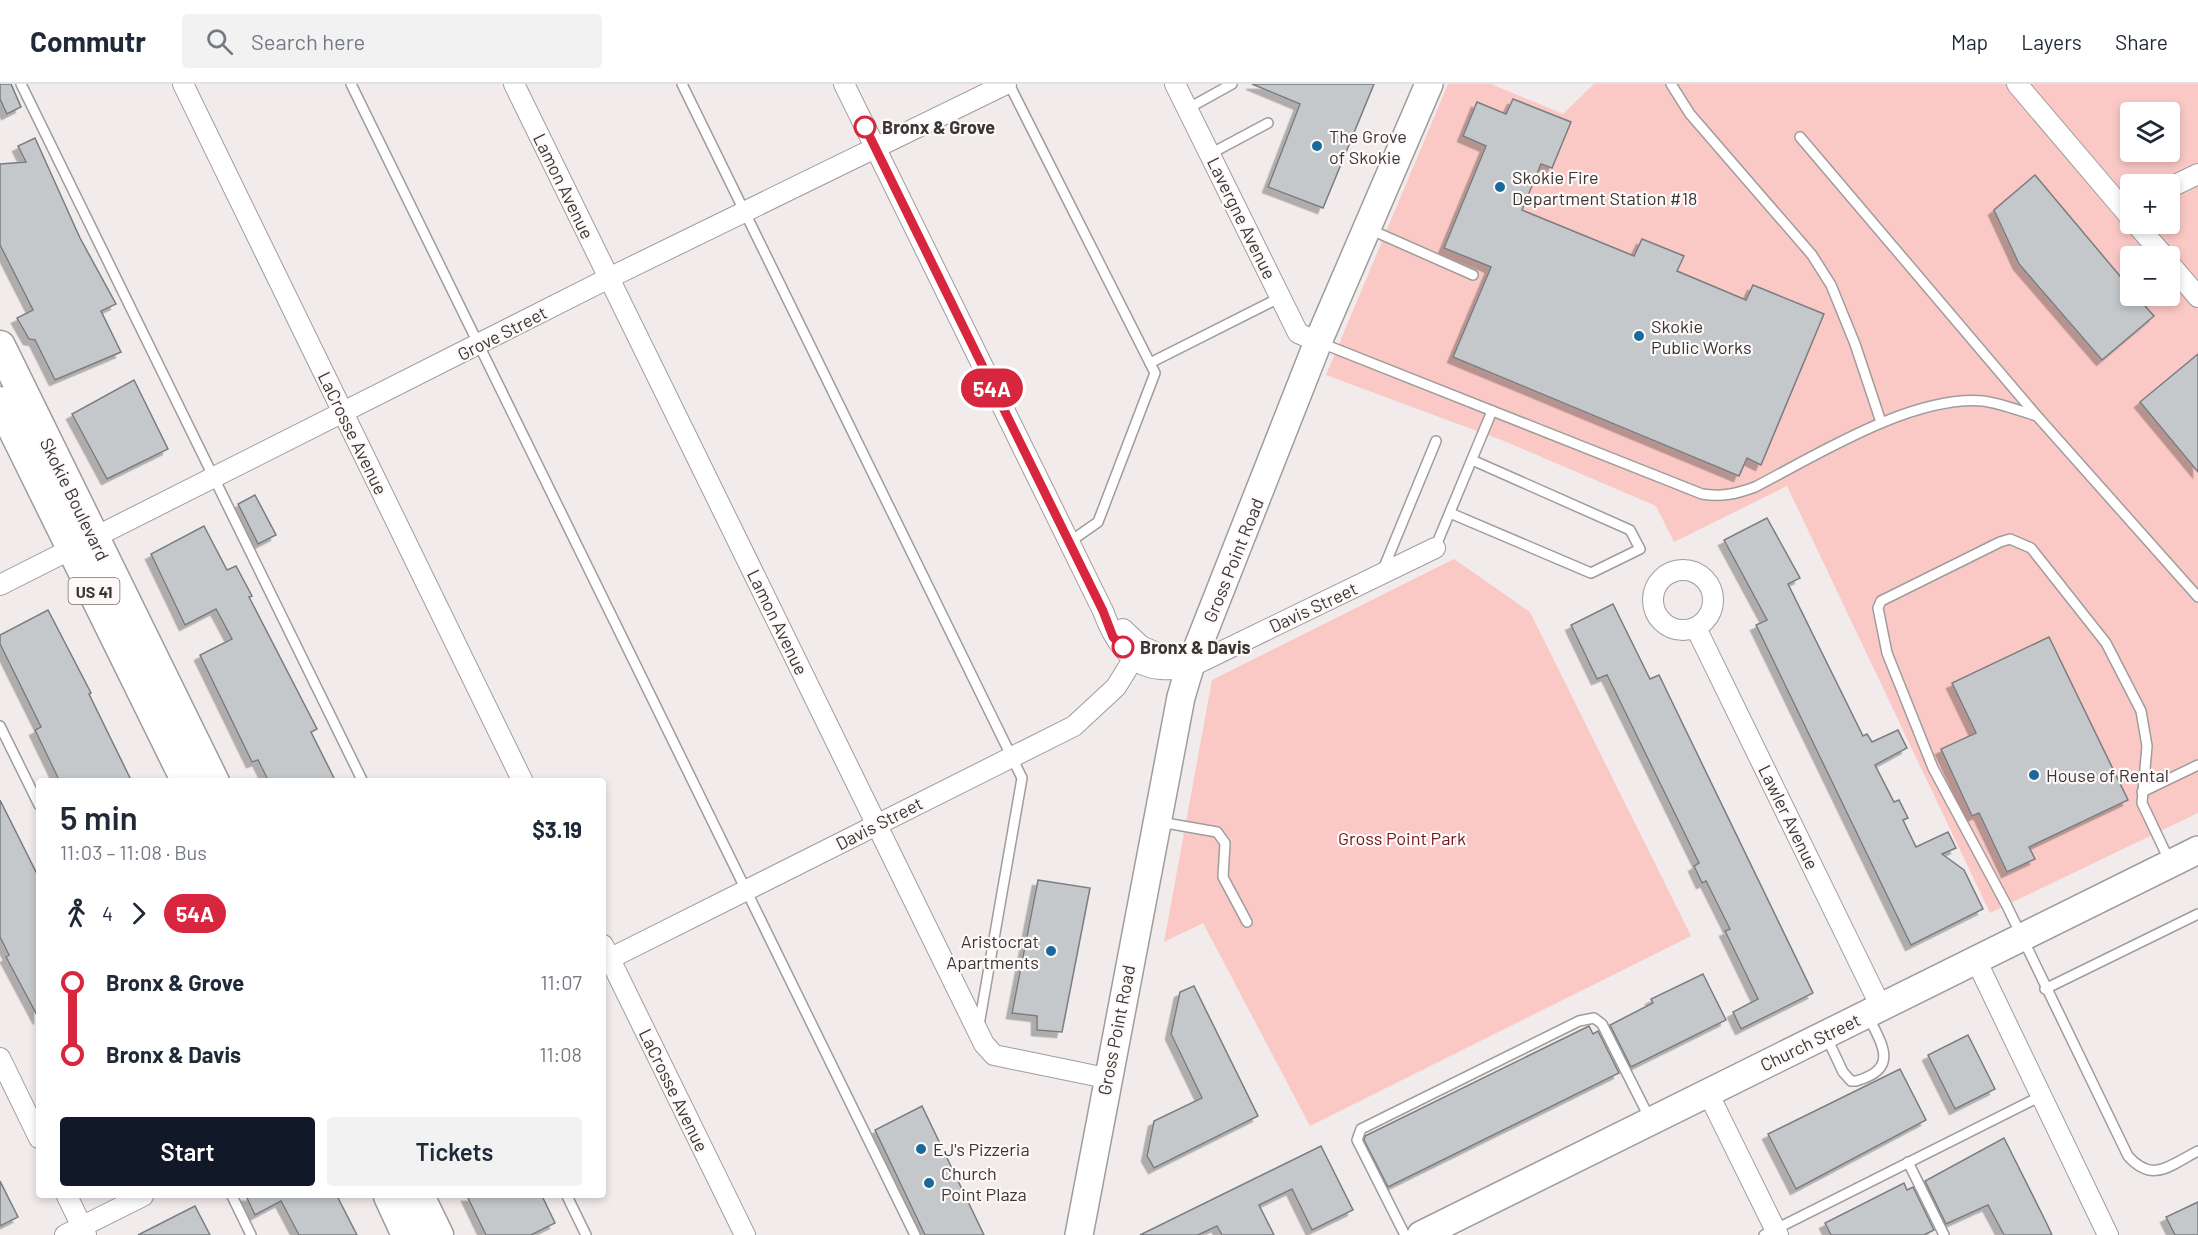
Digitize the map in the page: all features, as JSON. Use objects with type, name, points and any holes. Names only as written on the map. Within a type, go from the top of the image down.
[{"type":"main road","name":"Gross Point Road","points":[[1078,1235],[1106,1078],[1181,697],[1190,667],[1318,342],[1429,84]]},
{"type":"main road","name":"Skokie Boulevard","points":[[0,346],[185,778]]},
{"type":"main road","name":"Skokie Boulevard","points":[[0,402],[83,543],[212,778]]},
{"type":"main road","name":"Church Street","points":[[1421,1235],[2198,850]]},
{"type":"main road","points":[[389,1198],[407,1235]]},
{"type":"main road","points":[[420,1198],[438,1235]]},
{"type":"street","name":"LaCrosse Avenue","points":[[183,84],[521,778]]},
{"type":"street","name":"Lamon Avenue","points":[[514,84],[984,1044],[994,1055],[1106,1078]]},
{"type":"street","points":[[844,84],[1103,611],[1113,637],[1134,658],[1159,669],[1190,667]]},
{"type":"street","name":"Grove Street","points":[[0,585],[609,278],[1007,84]]},
{"type":"street","name":"Lavergne Avenue","points":[[1175,84],[1298,333],[1318,342]]},
{"type":"street","points":[[2017,84],[2120,203]]},
{"type":"street","points":[[2180,183],[2198,174]]},
{"type":"street","points":[[2146,234],[2156,246]]},
{"type":"street","points":[[2180,276],[2198,297]]},
{"type":"street","name":"Davis Street","points":[[1190,667],[1435,548]]},
{"type":"street","points":[[1103,611],[1141,646],[1190,667]]},
{"type":"street","name":"Lawler Avenue","points":[[1696,628],[1874,1010]]},
{"type":"street","name":"Davis Street","points":[[606,955],[746,890],[1074,726],[1116,687],[1134,658]]},
{"type":"street","name":"LaCrosse Avenue","points":[[606,957],[745,1235]]},
{"type":"street","points":[[1976,960],[2108,1235]]},
{"type":"street","points":[[0,1058],[36,1132]]},
{"type":"street","points":[[1708,1093],[1772,1233]]},
{"type":"street","points":[[68,1198],[78,1232],[139,1198]]},
{"type":"lane","points":[[21,84],[361,778]]},
{"type":"lane","points":[[351,84],[915,1235]]},
{"type":"lane","points":[[682,84],[1022,778],[978,1032]]},
{"type":"lane","points":[[1007,84],[1155,373],[1098,522],[1068,543]]},
{"type":"lane","points":[[1187,109],[1233,84]]},
{"type":"lane","points":[[1671,84],[1690,114],[1812,255],[1831,285],[1855,344],[1881,422]]},
{"type":"lane","points":[[1210,154],[1268,123]]},
{"type":"lane","points":[[1800,137],[2037,416],[2198,597]]},
{"type":"lane","points":[[1367,228],[1473,275]]},
{"type":"lane","points":[[1149,363],[1281,297]]},
{"type":"lane","points":[[1318,342],[1702,494],[1719,496],[1737,494],[1755,487],[1881,422],[1938,405],[1983,401],[2037,416]]},
{"type":"lane","points":[[1435,548],[1492,411]]},
{"type":"lane","points":[[1381,575],[1437,441]]},
{"type":"lane","points":[[1450,513],[1591,573],[1640,549],[1630,530],[1472,460]]},
{"type":"lane","points":[[2170,863],[2142,803],[2147,746],[2141,711],[2106,643],[2031,548],[2010,539],[2000,542],[1881,601],[1878,608],[1887,653],[1933,768],[2007,906],[2020,938],[2128,1156],[2144,1171],[2161,1170],[2198,1151]]},
{"type":"lane","points":[[0,726],[36,799]]},
{"type":"lane","points":[[2142,792],[2198,765]]},
{"type":"lane","points":[[1157,822],[1217,832],[1225,843],[1223,877],[1247,922]]},
{"type":"lane","points":[[2045,989],[2198,914]]},
{"type":"lane","points":[[1825,1035],[1847,1077],[1856,1081],[1869,1076],[1884,1066],[1885,1060],[1874,1010]]},
{"type":"lane","points":[[1405,1235],[1357,1140],[1361,1129],[1579,1021],[1594,1018],[1602,1024],[1651,1121]]},
{"type":"lane","points":[[1772,1233],[2041,1096]]},
{"type":"lane","points":[[1908,1162],[1944,1235]]},
{"type":"lane","points":[[233,1198],[252,1235]]},
{"type":"lane","points":[[568,1198],[586,1235]]},
{"type":"green space","points":[[1448,84],[1491,84],[1563,114],[1594,84],[2198,84],[2198,813],[1990,913],[1787,486],[1674,542],[1656,506],[1504,441],[1326,375]]},
{"type":"green space","name":"Gross Point Park","points":[[1454,559],[1530,612],[1691,936],[1310,1126],[1203,923],[1164,942],[1212,680]]},
{"type":"building","points":[[0,84],[11,84],[21,107],[7,114],[0,99]]},
{"type":"building","name":"The Grove of Skokie","points":[[1252,84],[1374,84],[1323,208],[1268,187],[1300,104]]},
{"type":"building","name":"Skokie Public Works","points":[[1513,99],[1571,122],[1552,168],[1541,164],[1522,210],[1634,256],[1642,239],[1684,256],[1677,271],[1746,300],[1753,285],[1824,314],[1761,465],[1747,458],[1739,476],[1453,357],[1491,267],[1444,248],[1486,146],[1463,136],[1477,102],[1506,114]]},
{"type":"building","points":[[35,138],[80,238],[116,304],[101,311],[121,352],[55,380],[35,340],[29,339],[17,318],[33,310],[0,245],[0,164],[26,162],[18,146]]},
{"type":"building","points":[[2035,175],[2120,276],[2120,306],[2145,306],[2154,316],[2102,360],[2019,264],[1994,210]]},
{"type":"building","points":[[2198,354],[2198,472],[2140,402]]},
{"type":"building","points":[[134,380],[168,449],[107,479],[72,414]]},
{"type":"building","points":[[255,495],[276,535],[258,544],[238,504]]},
{"type":"building","points":[[1767,518],[1800,578],[1788,584],[1863,736],[1867,734],[1872,742],[1898,730],[1907,748],[1875,765],[1894,802],[1899,800],[1908,818],[1903,820],[1916,847],[1948,832],[1956,848],[1942,854],[1964,870],[1983,909],[1911,945],[1756,625],[1767,620],[1724,540]]},
{"type":"building","points":[[204,526],[227,570],[236,566],[252,596],[249,597],[317,729],[311,732],[334,778],[267,778],[258,760],[252,762],[200,655],[232,639],[216,609],[185,625],[151,554]]},
{"type":"building","points":[[1613,604],[1650,679],[1659,675],[1813,993],[1741,1029],[1733,1012],[1758,999],[1725,931],[1730,929],[1706,881],[1702,883],[1694,866],[1699,863],[1607,675],[1597,679],[1571,625]]},
{"type":"building","points":[[48,610],[91,693],[89,694],[130,778],[58,778],[35,730],[41,727],[0,644],[0,635]]},
{"type":"building","name":"House of Rental","points":[[2049,637],[2128,800],[2029,847],[2035,859],[2007,872],[1979,813],[1972,816],[1941,749],[1976,733],[1952,683]]},
{"type":"building","points":[[0,800],[36,872],[36,1013],[6,957],[9,955],[0,937]]},
{"type":"building","name":"Aristocrat Apartments","points":[[1038,880],[1090,888],[1062,1032],[1037,1030],[1037,1016],[1012,1013]]},
{"type":"building","points":[[1703,974],[1726,1020],[1631,1067],[1610,1025],[1653,1003],[1651,999]]},
{"type":"building","points":[[1194,986],[1258,1116],[1154,1168],[1147,1156],[1154,1121],[1202,1098],[1171,1034],[1180,992]]},
{"type":"building","points":[[1589,1026],[1593,1034],[1598,1031],[1619,1073],[1388,1187],[1364,1140],[1365,1136]]},
{"type":"building","points":[[1968,1035],[1995,1089],[1955,1109],[1928,1055]]},
{"type":"building","points":[[1900,1069],[1926,1120],[1796,1189],[1768,1134]]},
{"type":"building","name":"Church Point Plaza","points":[[922,1106],[984,1235],[925,1235],[875,1130]]},
{"type":"building","points":[[2004,1138],[2052,1235],[2004,1235],[1988,1205],[1946,1224],[1925,1181]]},
{"type":"building","points":[[1321,1146],[1353,1210],[1312,1230],[1292,1189],[1259,1205],[1274,1235],[1222,1235],[1217,1226],[1198,1235],[1140,1235]]},
{"type":"building","points":[[0,1181],[18,1217],[0,1226]]},
{"type":"building","points":[[1904,1183],[1907,1190],[1913,1187],[1934,1230],[1924,1235],[1831,1235],[1825,1223]]},
{"type":"building","points":[[247,1198],[338,1198],[357,1235],[299,1235],[281,1201],[255,1215]]},
{"type":"building","points":[[468,1198],[543,1198],[555,1223],[531,1235],[486,1235]]},
{"type":"building","points":[[2198,1202],[2198,1235],[2175,1235],[2166,1217]]},
{"type":"building","points":[[195,1206],[210,1235],[138,1235]]},
{"type":"bus line","name":"54A","points":[[865,127],[1057,522],[1103,611],[1113,637],[1123,647]]},
{"type":"place","name":"Bronx & Grove","points":[[865,127]]},
{"type":"place","name":"The Grove of Skokie","points":[[1317,146]]},
{"type":"place","name":"Skokie Fire Department Station #18","points":[[1500,187]]},
{"type":"place","name":"Skokie Public Works","points":[[1639,336]]},
{"type":"place","name":"Bronx & Davis","points":[[1123,647]]},
{"type":"place","name":"House of Rental","points":[[2034,775]]},
{"type":"place","name":"Aristocrat Apartments","points":[[1051,951]]},
{"type":"place","name":"EJ's Pizzeria","points":[[921,1149]]},
{"type":"place","name":"Church Point Plaza","points":[[929,1183]]}]
